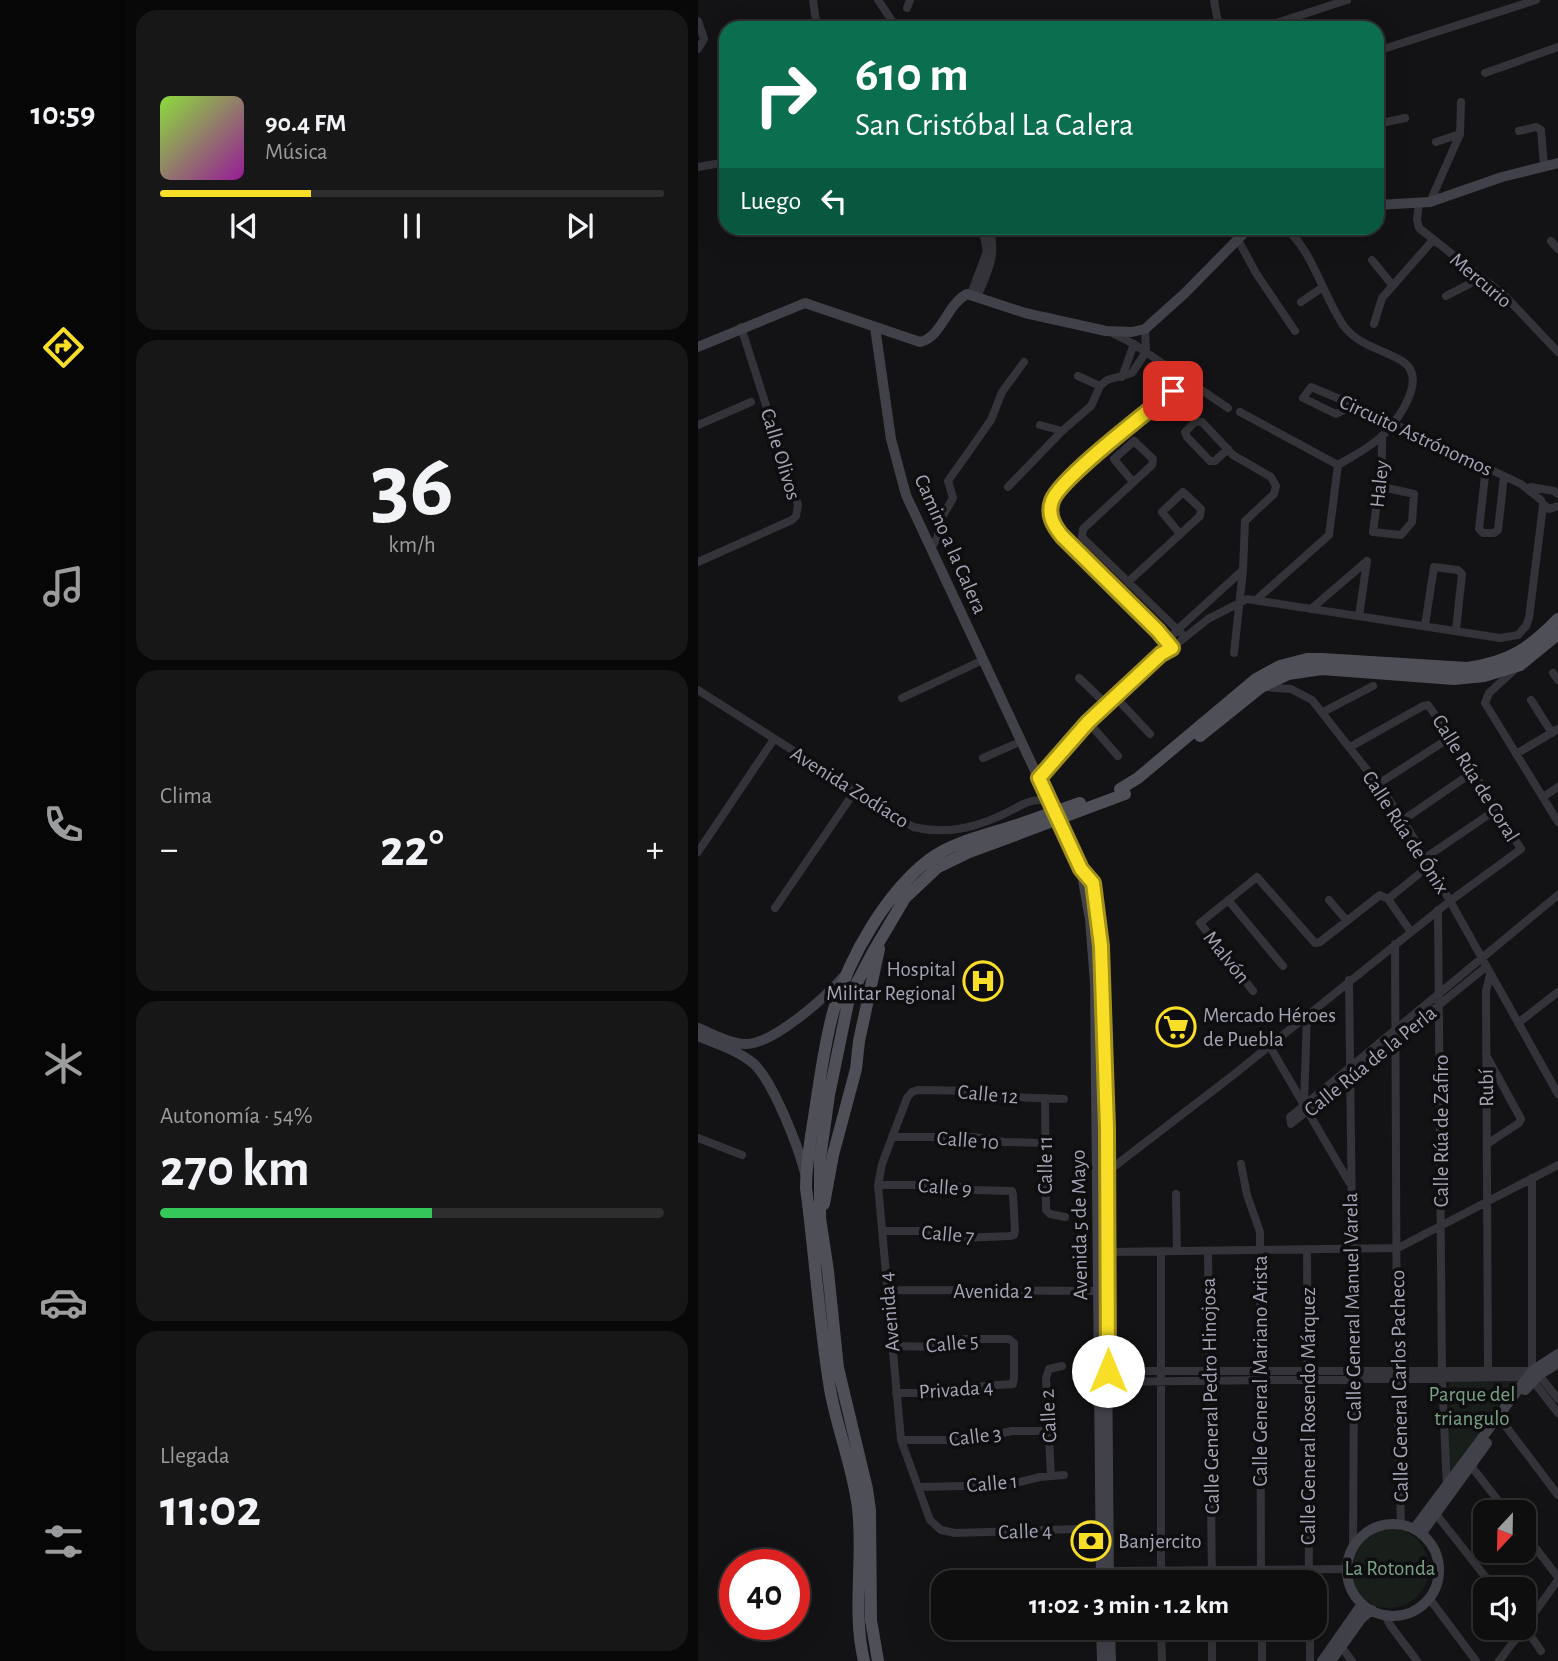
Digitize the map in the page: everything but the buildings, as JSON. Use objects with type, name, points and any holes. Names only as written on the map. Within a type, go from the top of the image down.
[{"type":"main road","points":[[1123,791],[1256,679],[1280,666],[1307,659],[1322,659],[1467,668],[1483,666],[1518,654],[1558,619]]},
{"type":"main road","points":[[864,1661],[858,1622],[858,1509],[831,1391],[819,1184],[821,1149],[842,1024],[849,998],[905,898],[938,867],[1016,830],[1143,783],[1261,687],[1288,674],[1322,669],[1454,679],[1484,676],[1520,664],[1558,634]]},
{"type":"main road","points":[[878,1661],[871,1620],[870,1510],[867,1489],[838,1368],[806,1175],[830,1024],[847,972],[881,911],[909,877],[932,858],[961,843],[1016,830]]},
{"type":"main road","points":[[820,1218],[886,929]]},
{"type":"street","points":[[813,0],[816,21]]},
{"type":"street","points":[[878,0],[892,21]]},
{"type":"street","points":[[884,0],[898,21]]},
{"type":"street","points":[[1214,0],[1218,21]]},
{"type":"street","points":[[1282,21],[1347,0]]},
{"type":"street","points":[[1384,49],[1536,0]]},
{"type":"street","points":[[698,21],[704,39],[698,49]]},
{"type":"street","points":[[1485,73],[1558,47]]},
{"type":"street","points":[[1424,203],[1460,134],[1461,102]]},
{"type":"street","points":[[1384,122],[1405,118]]},
{"type":"street","points":[[1519,131],[1536,127],[1541,130],[1544,166]]},
{"type":"street","points":[[1436,142],[1460,134]]},
{"type":"street","points":[[698,167],[719,163]]},
{"type":"street","points":[[1384,205],[1424,203],[1502,177],[1558,163]]},
{"type":"street","name":"Mercurio","points":[[1424,203],[1417,224],[1433,240],[1505,296],[1556,347]]},
{"type":"street","points":[[984,235],[987,264]]},
{"type":"street","points":[[974,295],[993,243],[990,235]]},
{"type":"street","points":[[698,347],[741,327],[805,303],[920,342],[927,341],[963,295],[974,295],[1025,313],[1106,331],[1145,329],[1185,293],[1241,235]]},
{"type":"street","points":[[1256,600],[1329,535],[1338,465],[1382,436],[1393,423],[1413,385],[1411,371],[1401,360],[1362,342],[1348,331],[1299,241],[1293,235]]},
{"type":"street","points":[[1237,238],[1256,273],[1295,331]]},
{"type":"street","points":[[1374,324],[1380,303],[1433,240]]},
{"type":"street","points":[[1551,241],[1558,249]]},
{"type":"street","points":[[1372,260],[1393,286]]},
{"type":"street","points":[[1446,296],[1481,278]]},
{"type":"street","points":[[1301,302],[1323,287]]},
{"type":"street","name":"Calle Olivos","points":[[698,562],[792,520],[798,511],[741,327]]},
{"type":"street","name":"Camino a la Calera","points":[[875,327],[897,469],[909,505],[1039,778],[1043,799]]},
{"type":"street","points":[[1008,487],[1062,431],[1091,406],[1100,386],[1107,380],[1137,370],[1146,352],[1145,329]]},
{"type":"street","points":[[1106,331],[1134,344],[1228,408]]},
{"type":"street","points":[[1122,377],[1134,344]]},
{"type":"street","points":[[931,548],[938,537],[938,524],[953,498],[948,481],[991,421],[1002,392],[1024,362]]},
{"type":"street","points":[[1078,376],[1100,386]]},
{"type":"street","name":"Circuito Astrónomos","points":[[1354,405],[1333,414],[1303,398],[1311,387],[1354,405],[1393,423],[1521,484],[1554,492]]},
{"type":"street","points":[[1169,644],[1062,536],[1054,526],[1050,513],[1052,501],[1069,478],[1173,391]]},
{"type":"street","name":"Calle Olivos","points":[[698,425],[751,402]]},
{"type":"street","points":[[1240,412],[1338,465]]},
{"type":"street","points":[[1228,449],[1215,461],[1210,461],[1185,432],[1200,420],[1228,449],[1233,455],[1271,477],[1276,486],[1274,494],[1245,521],[1234,653]]},
{"type":"street","points":[[1040,425],[1062,431]]},
{"type":"street","name":"Haley","points":[[1379,486],[1411,492],[1416,497],[1412,522],[1404,534],[1397,536],[1373,532],[1382,436]]},
{"type":"street","points":[[1133,482],[1114,459],[1134,441],[1153,458],[1153,462],[1133,482],[1081,533],[1082,537],[1185,637]]},
{"type":"street","points":[[1486,467],[1479,529],[1483,533],[1494,533],[1498,530],[1504,476]]},
{"type":"street","name":"Circuito Astrónomos","points":[[1521,484],[1542,503]]},
{"type":"street","points":[[1128,582],[1200,516],[1201,509],[1183,492],[1163,510],[1162,515],[1180,534]]},
{"type":"street","points":[[1169,644],[1185,637],[1208,619],[1239,602],[1256,600],[1511,638],[1522,631],[1529,618],[1542,532],[1543,494],[1554,492]]},
{"type":"street","points":[[1542,503],[1549,509],[1557,507]]},
{"type":"street","points":[[1542,532],[1557,507]]},
{"type":"street","points":[[1311,609],[1367,561],[1359,616]]},
{"type":"street","points":[[1425,625],[1433,570],[1437,567],[1448,568],[1458,570],[1462,574],[1456,630]]},
{"type":"street","points":[[1039,778],[1088,722],[1161,654],[1177,630],[1243,570]]},
{"type":"street","points":[[902,698],[983,660]]},
{"type":"street","points":[[1520,664],[1489,693],[1486,703],[1558,822]]},
{"type":"street","points":[[1079,678],[1101,699],[1103,708]]},
{"type":"street","points":[[1323,712],[1373,686]]},
{"type":"street","name":"Calle Rúa de Ónix","points":[[1261,687],[1299,692],[1312,700],[1378,783],[1450,901],[1558,1094]]},
{"type":"street","name":"Avenida Zodíaco","points":[[698,691],[913,827],[957,831],[1033,800],[1043,799]]},
{"type":"street","points":[[1113,699],[1121,703],[1150,734]]},
{"type":"street","points":[[1516,754],[1555,731],[1531,700]]},
{"type":"street","name":"Calle Rúa de Coral","points":[[1350,747],[1428,705],[1473,772],[1521,849],[1450,901]]},
{"type":"street","points":[[1088,722],[1118,756]]},
{"type":"street","points":[[1378,783],[1450,737]]},
{"type":"street","points":[[698,852],[774,739]]},
{"type":"street","points":[[983,758],[1022,741]]},
{"type":"street","points":[[1403,820],[1473,772]]},
{"type":"street","points":[[1543,797],[1558,787]]},
{"type":"street","points":[[775,908],[854,792]]},
{"type":"street","name":"Avenida 5 de Mayo","points":[[1043,799],[1081,869],[1104,993],[1102,1213],[1098,1291],[1103,1320]]},
{"type":"street","points":[[1283,966],[1228,900],[1257,877],[1310,940],[1320,942],[1384,897],[1497,809]]},
{"type":"street","name":"Calle Rúa de la Perla","points":[[1305,1109],[1351,1066],[1558,895]]},
{"type":"street","points":[[1384,897],[1411,932]]},
{"type":"street","name":"Malvón","points":[[1228,900],[1200,923],[1253,990]]},
{"type":"street","points":[[1329,900],[1347,921]]},
{"type":"street","points":[[1102,1175],[1450,901]]},
{"type":"street","name":"Calle Rúa de Zafiro","points":[[1438,910],[1441,1004],[1442,1374],[1448,1490]]},
{"type":"street","name":"Calle General Carlos Pacheco","points":[[1395,944],[1397,1374],[1401,1525]]},
{"type":"street","name":"Calle Rúa de la Perla","points":[[1305,1109],[1351,1077],[1441,1004],[1488,971]]},
{"type":"street","name":"Rubí","points":[[1488,971],[1485,1055],[1488,1370]]},
{"type":"street","points":[[698,1028],[739,1043],[764,1041],[818,1001],[847,972]]},
{"type":"street","name":"Calle General Manuel Varela","points":[[1349,981],[1354,1375],[1353,1547]]},
{"type":"street","points":[[1518,1023],[1558,992]]},
{"type":"street","points":[[1305,1109],[1307,1014]]},
{"type":"street","points":[[698,1037],[738,1053],[762,1073],[797,1147],[806,1175]]},
{"type":"street","points":[[1269,1045],[1351,1184]]},
{"type":"street","points":[[1485,1055],[1521,1119],[1487,1144]]},
{"type":"street","points":[[1549,1077],[1558,1070]]},
{"type":"street","name":"Calle 12","points":[[912,1092],[977,1091],[1011,1097],[1064,1099]]},
{"type":"street","name":"Avenida 4","points":[[912,1092],[907,1098],[882,1164],[878,1185],[901,1440],[930,1520],[941,1530]]},
{"type":"street","name":"Calle 11","points":[[1045,1098],[1046,1210],[1050,1214],[1065,1217]]},
{"type":"street","name":"Calle 10","points":[[892,1137],[974,1137],[1004,1143],[1045,1143]]},
{"type":"street","points":[[698,1138],[742,1155]]},
{"type":"street","name":"Calle General Mariano Arista","points":[[1241,1164],[1247,1195],[1258,1224],[1260,1251],[1260,1570]]},
{"type":"street","points":[[1106,1252],[1398,1248],[1558,1165]]},
{"type":"street","points":[[1532,1178],[1532,1376],[1558,1413]]},
{"type":"street","name":"Calle 9","points":[[878,1185],[953,1185],[972,1190],[1012,1191],[1014,1235]]},
{"type":"street","points":[[1176,1194],[1177,1251]]},
{"type":"street","name":"Avenida 5 de Mayo","points":[[1102,1213],[1106,1252],[1103,1320],[1105,1529],[1108,1570]]},
{"type":"street","name":"Calle 7","points":[[883,1231],[936,1231],[961,1238],[1014,1235]]},
{"type":"street","name":"Calle General Rosendo Márquez","points":[[1308,1250],[1309,1570]]},
{"type":"street","name":"Calle General Pedro Hinojosa","points":[[1208,1251],[1212,1570]]},
{"type":"street","points":[[1160,1570],[1161,1252]]},
{"type":"street","name":"Avenida 2","points":[[887,1290],[1098,1291]]},
{"type":"street","name":"Calle 5","points":[[892,1346],[940,1347],[965,1339],[1009,1339],[1014,1343],[1014,1382]]},
{"type":"street","points":[[1418,1531],[1532,1376],[1558,1354]]},
{"type":"street","points":[[1104,1376],[1532,1376],[1558,1363]]},
{"type":"street","name":"Calle 2","points":[[1051,1476],[1047,1373],[1049,1369],[1062,1366]]},
{"type":"street","points":[[1442,1374],[1488,1370],[1532,1376],[1558,1399]]},
{"type":"street","name":"Privada 4","points":[[896,1393],[956,1393],[983,1386],[1010,1385],[1014,1382]]},
{"type":"street","points":[[1500,1419],[1558,1495]]},
{"type":"street","name":"Calle 3","points":[[901,1440],[969,1440],[1012,1431],[1048,1432]]},
{"type":"street","points":[[1469,1462],[1498,1500]]},
{"type":"street","name":"Calle 1","points":[[919,1488],[1007,1485],[1064,1475]]},
{"type":"street","points":[[1418,1531],[1436,1514],[1448,1490]]},
{"type":"street","points":[[1436,1514],[1486,1577]]},
{"type":"street","points":[[1401,1525],[1418,1531],[1435,1553],[1438,1564],[1438,1576],[1429,1598],[1405,1614],[1385,1615],[1367,1607],[1351,1588],[1347,1569],[1353,1547],[1359,1538],[1378,1526],[1401,1525]]},
{"type":"street","name":"Avenida 5 de Mayo","points":[[1102,1570],[1105,1529]]},
{"type":"street","name":"Calle 4","points":[[941,1530],[967,1533],[1105,1529]]},
{"type":"street","points":[[1536,1550],[1558,1579],[1536,1610]]},
{"type":"street","points":[[1309,1570],[1347,1569]]},
{"type":"street","points":[[1429,1598],[1476,1661]]},
{"type":"street","points":[[1322,1661],[1339,1644],[1367,1607]]},
{"type":"street","points":[[1385,1615],[1417,1661]]},
{"type":"street","points":[[1101,1640],[1102,1661]]},
{"type":"street","points":[[1110,1640],[1111,1661]]},
{"type":"street","points":[[1161,1640],[1162,1661]]},
{"type":"street","points":[[1212,1640],[1212,1661]]},
{"type":"street","points":[[1262,1640],[1262,1661]]},
{"type":"street","points":[[1310,1640],[1310,1661]]},
{"type":"street","points":[[1499,1661],[1514,1640]]},
{"type":"street","points":[[1533,1640],[1541,1651]]},
{"type":"street","points":[[1331,1661],[1339,1644]]},
{"type":"street","points":[[1339,1644],[1352,1661]]},
{"type":"green space","name":"Parque del triangulo","points":[[1449,1382],[1517,1382],[1451,1475],[1448,1465]]},
{"type":"green space","name":"La Rotonda","points":[[1389,1528],[1404,1531],[1417,1540],[1426,1553],[1429,1568],[1426,1583],[1417,1596],[1404,1605],[1389,1608],[1374,1605],[1361,1596],[1352,1583],[1349,1568],[1352,1553],[1361,1540],[1374,1531]]},
{"type":"place","name":"Hospital Militar Regional","points":[[983,981]]},
{"type":"place","name":"Mercado Héroes de Puebla","points":[[1176,1027]]},
{"type":"place","name":"Banjercito","points":[[1091,1541]]},
{"type":"route","points":[[1108,1371],[1104,993],[1095,893],[1093,883],[1081,869],[1061,831],[1039,778],[1088,722],[1161,654],[1172,648],[1062,536],[1054,526],[1050,513],[1052,501],[1069,478],[1173,391]]}]
